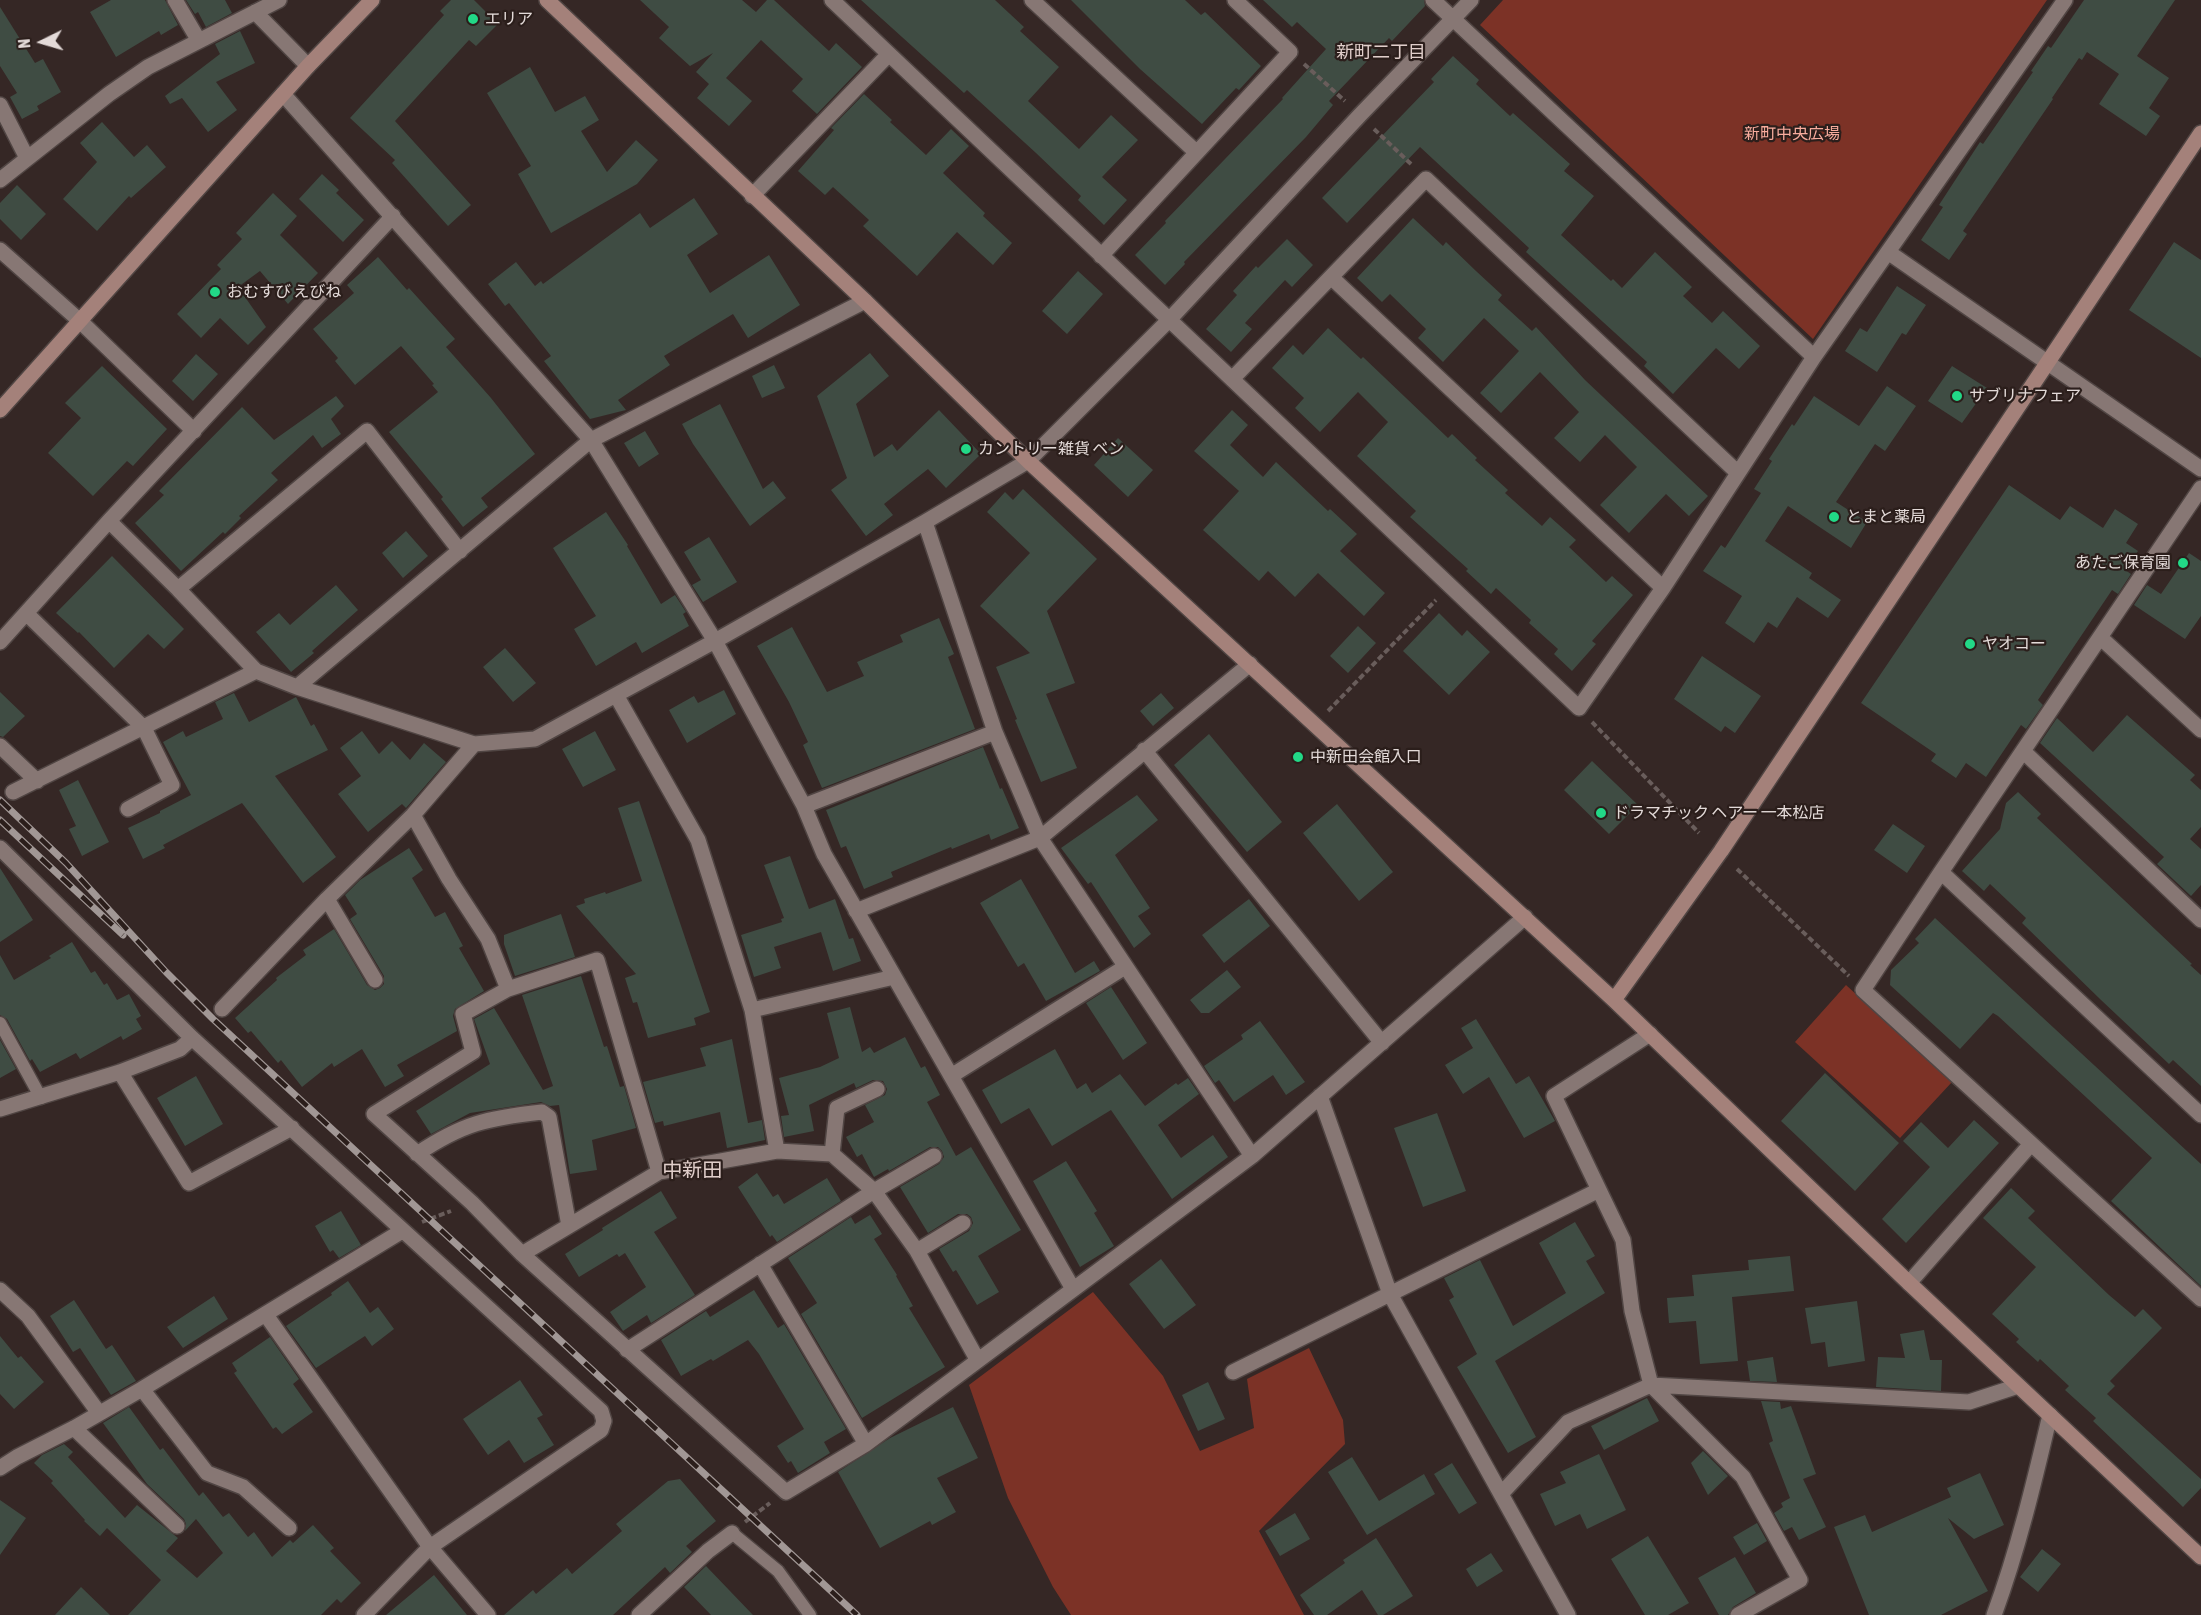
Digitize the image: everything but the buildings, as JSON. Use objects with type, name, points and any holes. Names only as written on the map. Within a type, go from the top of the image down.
[{"type":"street","points":[[175,0],[199,41]]},
{"type":"street","points":[[0,180],[109,94],[148,67],[279,0]]},
{"type":"street","points":[[0,410],[308,66],[372,0]]},
{"type":"street","points":[[547,0],[752,196],[866,301],[1028,461],[1614,1000],[2018,1386],[2198,1549]]},
{"type":"street","points":[[832,0],[1579,708],[1663,588],[1814,357],[2064,0]]},
{"type":"street","points":[[1032,0],[1196,152]]},
{"type":"street","points":[[1101,256],[1290,52],[1235,0]]},
{"type":"street","points":[[1433,0],[1814,357]]},
{"type":"street","points":[[109,521],[256,671],[297,687],[474,744],[535,739],[716,641],[1028,461],[1169,320],[1471,0]]},
{"type":"street","points":[[255,12],[308,66]]},
{"type":"street","points":[[752,196],[889,54]]},
{"type":"street","points":[[284,94],[591,440],[716,641],[804,806],[824,854],[1073,1290]]},
{"type":"street","points":[[0,105],[27,158]]},
{"type":"street","points":[[1614,1000],[1721,851],[2201,133]]},
{"type":"street","points":[[1232,379],[1426,179],[1738,473]]},
{"type":"street","points":[[0,642],[109,521],[393,216]]},
{"type":"street","points":[[0,250],[80,321],[194,431]]},
{"type":"street","points":[[1888,252],[2201,469]]},
{"type":"street","points":[[1331,277],[1663,588]]},
{"type":"street","points":[[297,687],[591,440],[866,301]]},
{"type":"street","points":[[178,589],[367,431],[460,551]]},
{"type":"street","points":[[2201,488],[1863,990],[2201,1299]]},
{"type":"street","points":[[925,522],[995,732],[1040,838],[1252,1156]]},
{"type":"street","points":[[26,613],[144,728],[171,785],[128,809]]},
{"type":"street","points":[[2101,638],[2201,730]]},
{"type":"street","points":[[856,911],[1040,838],[1250,664]]},
{"type":"street","points":[[13,792],[256,671]]},
{"type":"street","points":[[616,695],[698,840],[752,1010],[777,1150]]},
{"type":"street","points":[[804,806],[995,732]]},
{"type":"street","points":[[222,1008],[327,899],[413,815],[474,744]]},
{"type":"street","points":[[0,746],[37,781]]},
{"type":"street","points":[[1144,750],[1382,1043]]},
{"type":"street","points":[[2023,751],[2201,920]]},
{"type":"street","points":[[413,815],[449,879],[488,939],[508,989]]},
{"type":"street","points":[[0,848],[192,1038],[601,1411],[604,1421],[601,1430],[430,1547],[364,1615]]},
{"type":"street","points":[[1941,872],[2201,1115]]},
{"type":"street","points":[[327,899],[375,980]]},
{"type":"street","points":[[659,1172],[597,960],[508,989],[463,1014],[473,1052],[374,1114],[472,1203],[522,1254],[786,1492],[866,1444],[1252,1156],[1525,918]]},
{"type":"street","points":[[951,1076],[1125,967]]},
{"type":"street","points":[[752,1010],[894,977]]},
{"type":"street","points":[[1650,1034],[1554,1096],[1623,1240],[1632,1311],[1651,1385],[1743,1477],[1800,1580],[1738,1615]]},
{"type":"street","points":[[0,1109],[120,1072],[180,1049],[192,1038]]},
{"type":"street","points":[[120,1072],[189,1183],[292,1128]]},
{"type":"street","points":[[832,1154],[837,1108],[877,1089]]},
{"type":"street","points":[[1320,1096],[1390,1294],[1568,1615]]},
{"type":"street","points":[[417,1154],[465,1126],[498,1117],[542,1112],[549,1117],[569,1226]]},
{"type":"street","points":[[1909,1283],[2031,1144]]},
{"type":"street","points":[[522,1254],[659,1172],[777,1150],[832,1154],[874,1191],[917,1251],[977,1359]]},
{"type":"street","points":[[627,1350],[874,1191],[934,1156]]},
{"type":"street","points":[[1233,1372],[1599,1190]]},
{"type":"street","points":[[917,1251],[963,1224]]},
{"type":"street","points":[[0,1468],[17,1456],[74,1428],[142,1389],[402,1231]]},
{"type":"street","points":[[760,1264],[866,1444]]},
{"type":"street","points":[[0,1290],[28,1316],[99,1413]]},
{"type":"street","points":[[266,1315],[430,1547],[488,1615]]},
{"type":"street","points":[[1501,1494],[1568,1422],[1651,1385],[1969,1402],[2018,1386]]},
{"type":"street","points":[[142,1389],[207,1473],[243,1487],[290,1528]]},
{"type":"street","points":[[1994,1615],[2006,1582],[2033,1487],[2050,1415]]},
{"type":"street","points":[[74,1428],[177,1526]]},
{"type":"street","points":[[639,1615],[708,1551],[732,1533]]},
{"type":"lane","points":[[0,1023],[41,1098]]},
{"type":"lane","points":[[732,1533],[778,1571],[810,1615]]},
{"type":"path","points":[[1315,725],[1450,586]]},
{"type":"path","points":[[1579,708],[1699,833]]},
{"type":"path","points":[[1737,869],[1863,990]]},
{"type":"path","points":[[402,1231],[472,1203]]},
{"type":"path","points":[[732,1533],[786,1492]]},
{"type":"green space","name":"新町中央広場","points":[[1503,0],[2047,0],[1813,339],[1480,25]]},
{"type":"green space","points":[[1846,985],[1952,1082],[1900,1138],[1795,1042]]},
{"type":"green space","points":[[1093,1292],[1163,1376],[1200,1451],[1254,1428],[1247,1379],[1309,1348],[1343,1420],[1345,1444],[1259,1531],[1304,1615],[1071,1615],[1053,1587],[1008,1498],[969,1385]]},
{"type":"railway","points":[[0,800],[66,863],[166,972],[213,1019],[857,1615]]},
{"type":"railway","points":[[0,820],[123,935]]},
{"type":"place","name":"エリア","points":[[473,19]]},
{"type":"place","name":"おむすび えびね","points":[[215,292]]},
{"type":"place","name":"サブリナフェア","points":[[1957,396]]},
{"type":"place","name":"カントリー雑貨 ベン","points":[[966,449]]},
{"type":"place","name":"とまと薬局","points":[[1834,517]]},
{"type":"place","name":"あたご保育園","points":[[2183,563]]},
{"type":"place","name":"ヤオコー","points":[[1970,644]]},
{"type":"place","name":"中新田会館入口","points":[[1298,757]]},
{"type":"place","name":"ドラマチック ヘアー 一本松店","points":[[1601,813]]},
{"type":"district","name":"新町二丁目","points":[[1381,52]]},
{"type":"district","name":"中新田","points":[[692,1171]]}]
